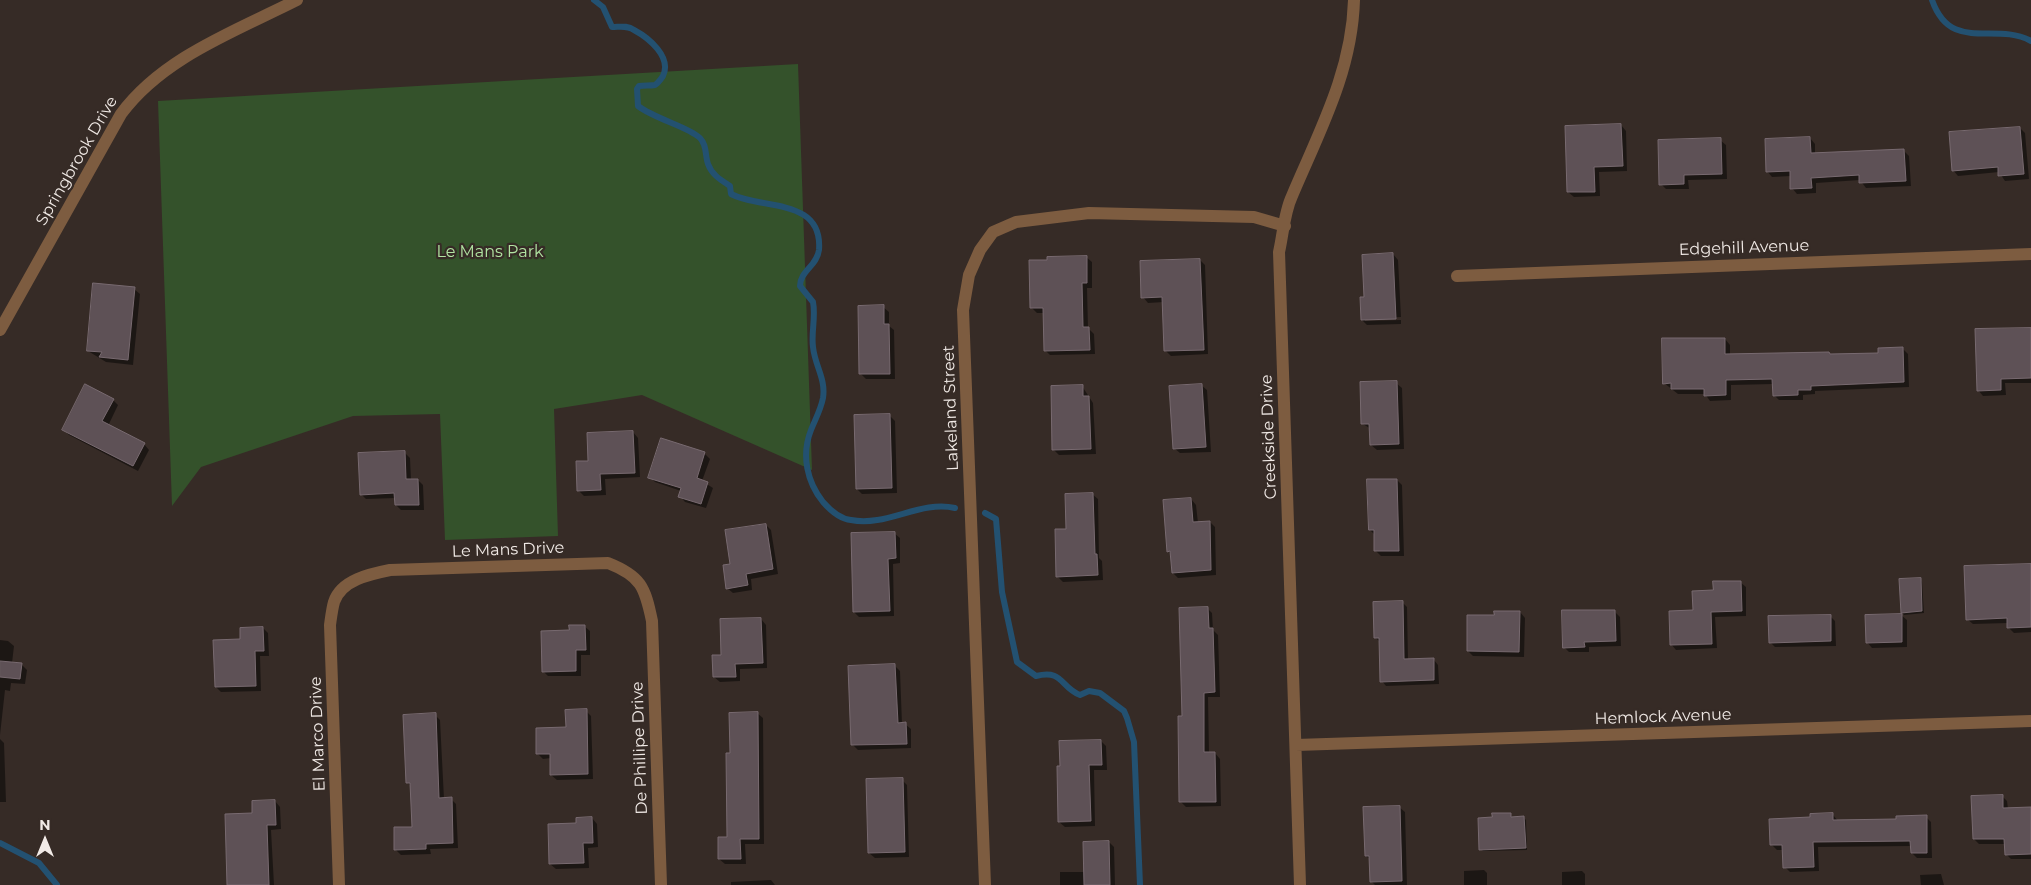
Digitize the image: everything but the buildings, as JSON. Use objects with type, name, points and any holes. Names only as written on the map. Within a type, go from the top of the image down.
[{"type":"street","name":"Springbrook Drive","points":[[0,330],[130,101],[178,60],[297,0]]},
{"type":"street","name":"Creekside Drive","points":[[1300,885],[1279,252],[1291,198],[1318,140],[1343,75],[1353,27],[1354,0]]},
{"type":"street","name":"Lakeland Street","points":[[985,885],[963,310],[969,275],[980,250],[993,232],[1016,222],[1081,214],[1254,217],[1285,226]]},
{"type":"street","name":"Edgehill Avenue","points":[[1458,276],[2031,254]]},
{"type":"street","name":"Le Mans Drive","points":[[345,586],[365,575],[390,570],[608,563],[629,571],[641,585],[650,609]]},
{"type":"street","name":"El Marco Drive","points":[[339,885],[330,625],[334,600],[345,586]]},
{"type":"street","name":"De Phillipe Drive","points":[[650,609],[652,621],[661,885]]},
{"type":"street","name":"Hemlock Avenue","points":[[1296,745],[2031,721]]},
{"type":"green space","name":"Le Mans Park","points":[[798,64],[812,470],[642,395],[554,409],[558,536],[445,540],[440,414],[353,416],[201,467],[172,506],[158,101]]},
{"type":"waterway","points":[[594,0],[603,7],[612,27],[629,27],[640,33],[662,55],[665,69],[663,76],[655,85],[639,86],[637,89],[638,106],[653,115],[688,130],[700,138],[704,144],[710,168],[717,177],[730,186],[731,194],[801,213],[811,221],[818,233],[818,256],[803,276],[800,286],[813,302],[813,347],[824,391],[806,449],[807,468],[817,494],[832,511],[843,518],[851,520],[878,520],[929,507],[955,508]]},
{"type":"waterway","points":[[1932,0],[1940,16],[1950,26],[1962,31],[2017,36],[2031,41]]},
{"type":"waterway","points":[[985,513],[996,519],[1002,592],[1017,662],[1036,676],[1045,674],[1057,677],[1073,692],[1080,695],[1089,691],[1100,693],[1124,711],[1127,718],[1134,742],[1140,885]]},
{"type":"waterway","points":[[0,843],[39,863],[57,885]]}]
